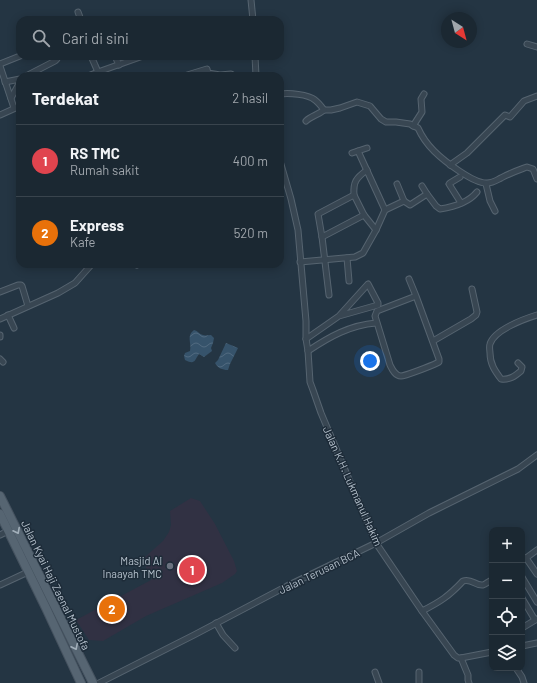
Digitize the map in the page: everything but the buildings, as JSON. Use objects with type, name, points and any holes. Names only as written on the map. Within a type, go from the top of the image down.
[{"type":"main road","name":"Jalan Kyai Haji Zaenal Mustofa","points":[[0,496],[28,566],[50,606],[80,683]]},
{"type":"main road","name":"Jalan Kyai Haji Zaenal Mustofa","points":[[0,514],[93,683]]},
{"type":"street","points":[[252,0],[253,16]]},
{"type":"street","points":[[78,12],[79,16]]},
{"type":"street","points":[[527,44],[537,48]]},
{"type":"street","points":[[0,115],[14,108],[0,65],[16,58]]},
{"type":"street","points":[[34,72],[56,60]]},
{"type":"street","points":[[93,60],[98,72],[132,60]]},
{"type":"street","points":[[117,60],[119,65]]},
{"type":"street","points":[[255,60],[256,72]]},
{"type":"street","points":[[197,72],[207,69],[208,72]]},
{"type":"street","points":[[5,82],[16,80]]},
{"type":"street","points":[[11,98],[16,89]]},
{"type":"street","points":[[284,94],[297,94],[314,98],[324,110]]},
{"type":"street","points":[[413,126],[422,112],[421,99],[424,94]]},
{"type":"street","points":[[450,164],[467,153],[505,115],[510,117],[524,101],[537,96]]},
{"type":"street","points":[[306,121],[324,110],[340,108],[357,102],[370,106],[381,119],[386,122],[410,124],[418,128],[421,136],[434,151],[450,164],[483,183],[494,182],[527,167],[533,169],[537,179]]},
{"type":"street","points":[[352,154],[367,148]]},
{"type":"street","points":[[358,152],[385,210]]},
{"type":"street","points":[[367,170],[356,180],[353,190],[354,196],[364,215],[376,230]]},
{"type":"street","name":"Jalan K.H. Lukmanul Hakim","points":[[284,177],[298,230],[310,382],[321,413],[376,543],[454,655],[461,658]]},
{"type":"street","points":[[460,177],[449,184],[461,203]]},
{"type":"street","points":[[483,183],[495,211]]},
{"type":"street","points":[[397,184],[404,201],[410,205],[428,194]]},
{"type":"street","points":[[422,186],[440,210],[470,199],[477,192]]},
{"type":"street","points":[[329,295],[318,214],[354,196]]},
{"type":"street","points":[[300,262],[355,257],[362,254],[376,230],[385,210],[404,201]]},
{"type":"street","points":[[322,237],[364,215]]},
{"type":"street","points":[[347,258],[349,281]]},
{"type":"street","points":[[0,319],[58,293],[76,282],[88,268]]},
{"type":"street","points":[[409,279],[416,296],[433,341],[439,359],[438,363],[399,376],[393,372],[390,365],[375,316],[377,311],[416,296]]},
{"type":"street","points":[[306,340],[339,316],[368,284],[378,305],[339,316]]},
{"type":"street","points":[[0,292],[18,285],[22,286],[28,306]]},
{"type":"street","points":[[433,341],[476,315],[477,312],[472,288]]},
{"type":"street","points":[[350,303],[355,311]]},
{"type":"street","points":[[518,363],[522,367],[516,375],[507,379],[501,379],[494,370],[490,357],[490,344],[493,338],[505,327],[537,314]]},
{"type":"street","points":[[8,315],[14,328]]},
{"type":"street","points":[[308,351],[340,332],[356,326],[376,322]]},
{"type":"street","name":"Jalan Terusan BCA","points":[[99,683],[287,586],[376,543],[429,513],[518,469],[537,455]]},
{"type":"street","points":[[0,535],[8,531]]},
{"type":"street","points":[[525,558],[537,550]]},
{"type":"street","points":[[525,560],[537,574]]},
{"type":"street","points":[[0,585],[28,566]]},
{"type":"street","points":[[422,611],[442,600],[466,580],[482,585],[489,582]]},
{"type":"street","points":[[525,582],[537,602]]},
{"type":"street","points":[[523,599],[536,620],[525,626]]},
{"type":"street","points":[[216,623],[223,635],[235,648]]},
{"type":"street","points":[[525,645],[537,643]]},
{"type":"street","points":[[467,682],[468,675],[461,658],[489,653]]},
{"type":"street","points":[[518,671],[524,683]]},
{"type":"street","points":[[375,672],[379,683]]},
{"type":"street","points":[[419,672],[419,683]]},
{"type":"shaded area","points":[[191,498],[200,501],[215,524],[234,561],[237,571],[235,574],[222,583],[146,616],[103,641],[89,640],[76,620],[151,580],[153,577],[146,568],[145,557],[163,541],[169,532],[171,525],[170,511]]},
{"type":"water","points":[[194,330],[200,334],[211,335],[214,338],[211,348],[212,351],[204,357],[199,354],[194,362],[191,362],[185,360],[184,356],[185,353],[190,351],[190,335]]},
{"type":"water","points":[[226,343],[238,348],[228,370],[224,370],[215,363]]},
{"type":"place","name":"Masjid Al Inaayah TMC","points":[[170,566]]},
{"type":"place","name":"RS TMC","points":[[192,570]]},
{"type":"place","name":"Express","points":[[112,609]]}]
